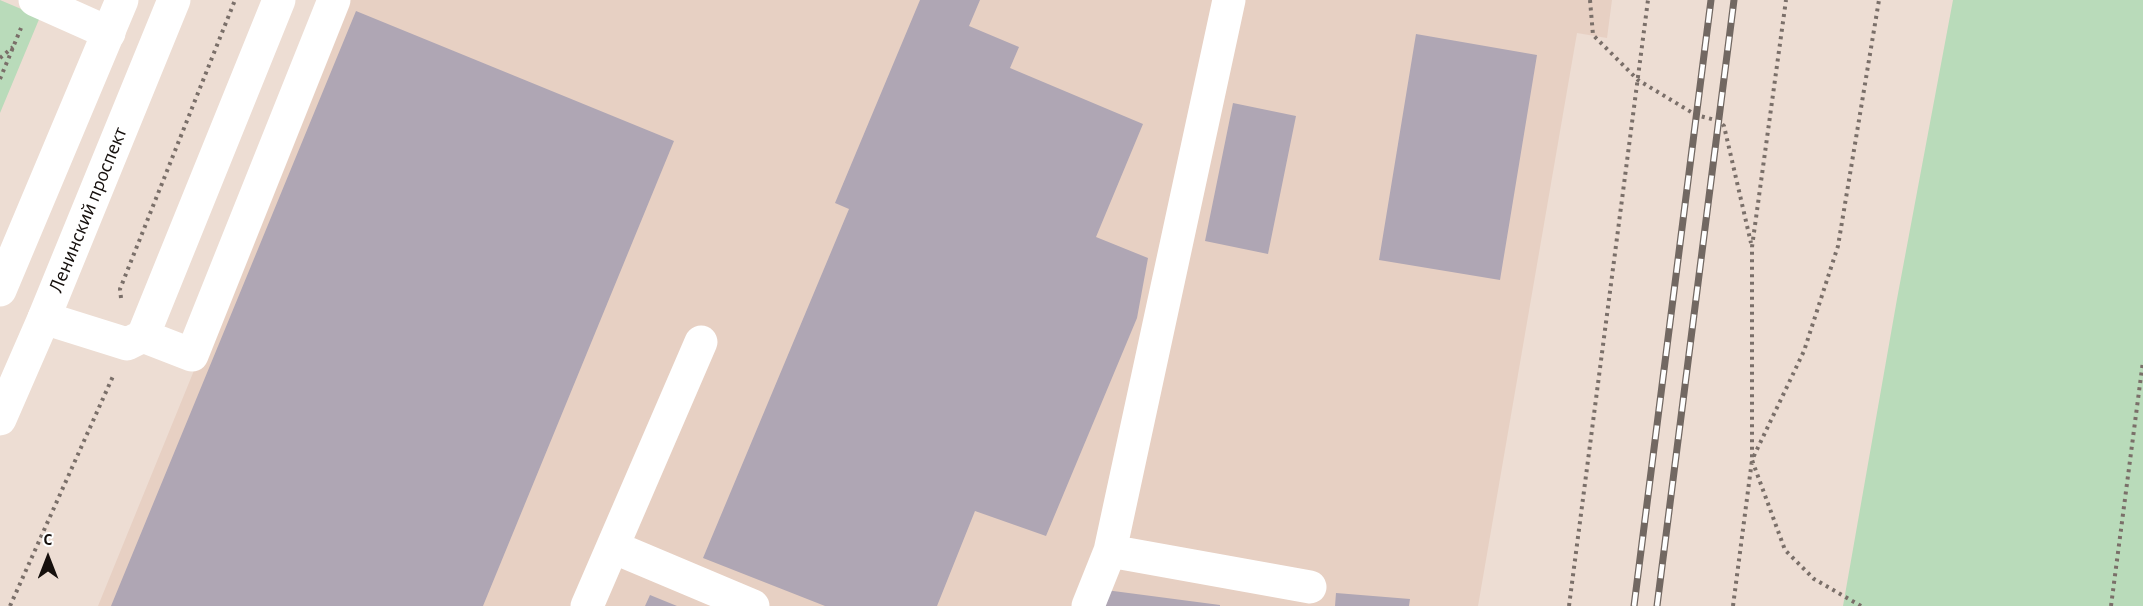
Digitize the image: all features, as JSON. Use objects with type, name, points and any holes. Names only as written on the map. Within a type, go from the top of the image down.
[{"type":"main road","points":[[0,290],[122,0]]},
{"type":"main road","name":"Ленинский проспект","points":[[0,419],[44,318],[174,0]]},
{"type":"main road","points":[[44,318],[127,344],[144,336],[279,0]]},
{"type":"main road","points":[[144,336],[192,355],[334,0]]},
{"type":"main road","points":[[1088,606],[1110,551],[1229,0]]},
{"type":"main road","points":[[30,9],[109,33]]},
{"type":"main road","points":[[587,606],[701,342]]},
{"type":"main road","points":[[613,548],[753,606]]},
{"type":"main road","points":[[1110,551],[1310,587]]},
{"type":"path","points":[[1590,0],[1593,36],[1638,80],[1696,115],[1719,121],[1724,126],[1752,247]]},
{"type":"path","points":[[1569,606],[1648,0]]},
{"type":"path","points":[[1733,606],[1752,460],[1752,247],[1786,0]]},
{"type":"path","points":[[1861,606],[1814,579],[1785,550],[1752,460],[1804,351],[1838,246],[1878,0]]},
{"type":"path","points":[[0,79],[30,9]]},
{"type":"path","points":[[0,58],[14,46]]},
{"type":"path","points":[[2110,606],[2143,361]]},
{"type":"shaded area","points":[[345,0],[1612,0],[1607,38],[1577,33],[1478,606],[98,606]]},
{"type":"green space","points":[[0,0],[40,17],[0,113]]},
{"type":"green space","points":[[1953,0],[2143,0],[2143,606],[1843,606]]},
{"type":"building","points":[[920,0],[980,0],[969,26],[1019,47],[1010,68],[1143,124],[1096,237],[1148,258],[1137,318],[1046,536],[975,511],[937,606],[825,606],[703,558],[849,209],[835,203]]},
{"type":"building","points":[[356,11],[674,141],[483,606],[111,606]]},
{"type":"building","points":[[1416,34],[1537,55],[1500,280],[1379,260]]},
{"type":"building","points":[[1233,103],[1296,116],[1268,254],[1205,241]]},
{"type":"building","points":[[1098,589],[1220,605],[1220,606],[1096,606]]},
{"type":"building","points":[[1336,593],[1410,599],[1409,606],[1335,606]]},
{"type":"building","points":[[650,595],[677,606],[645,606]]},
{"type":"railway","points":[[1634,606],[1711,0]]},
{"type":"railway","points":[[1657,606],[1734,0]]}]
